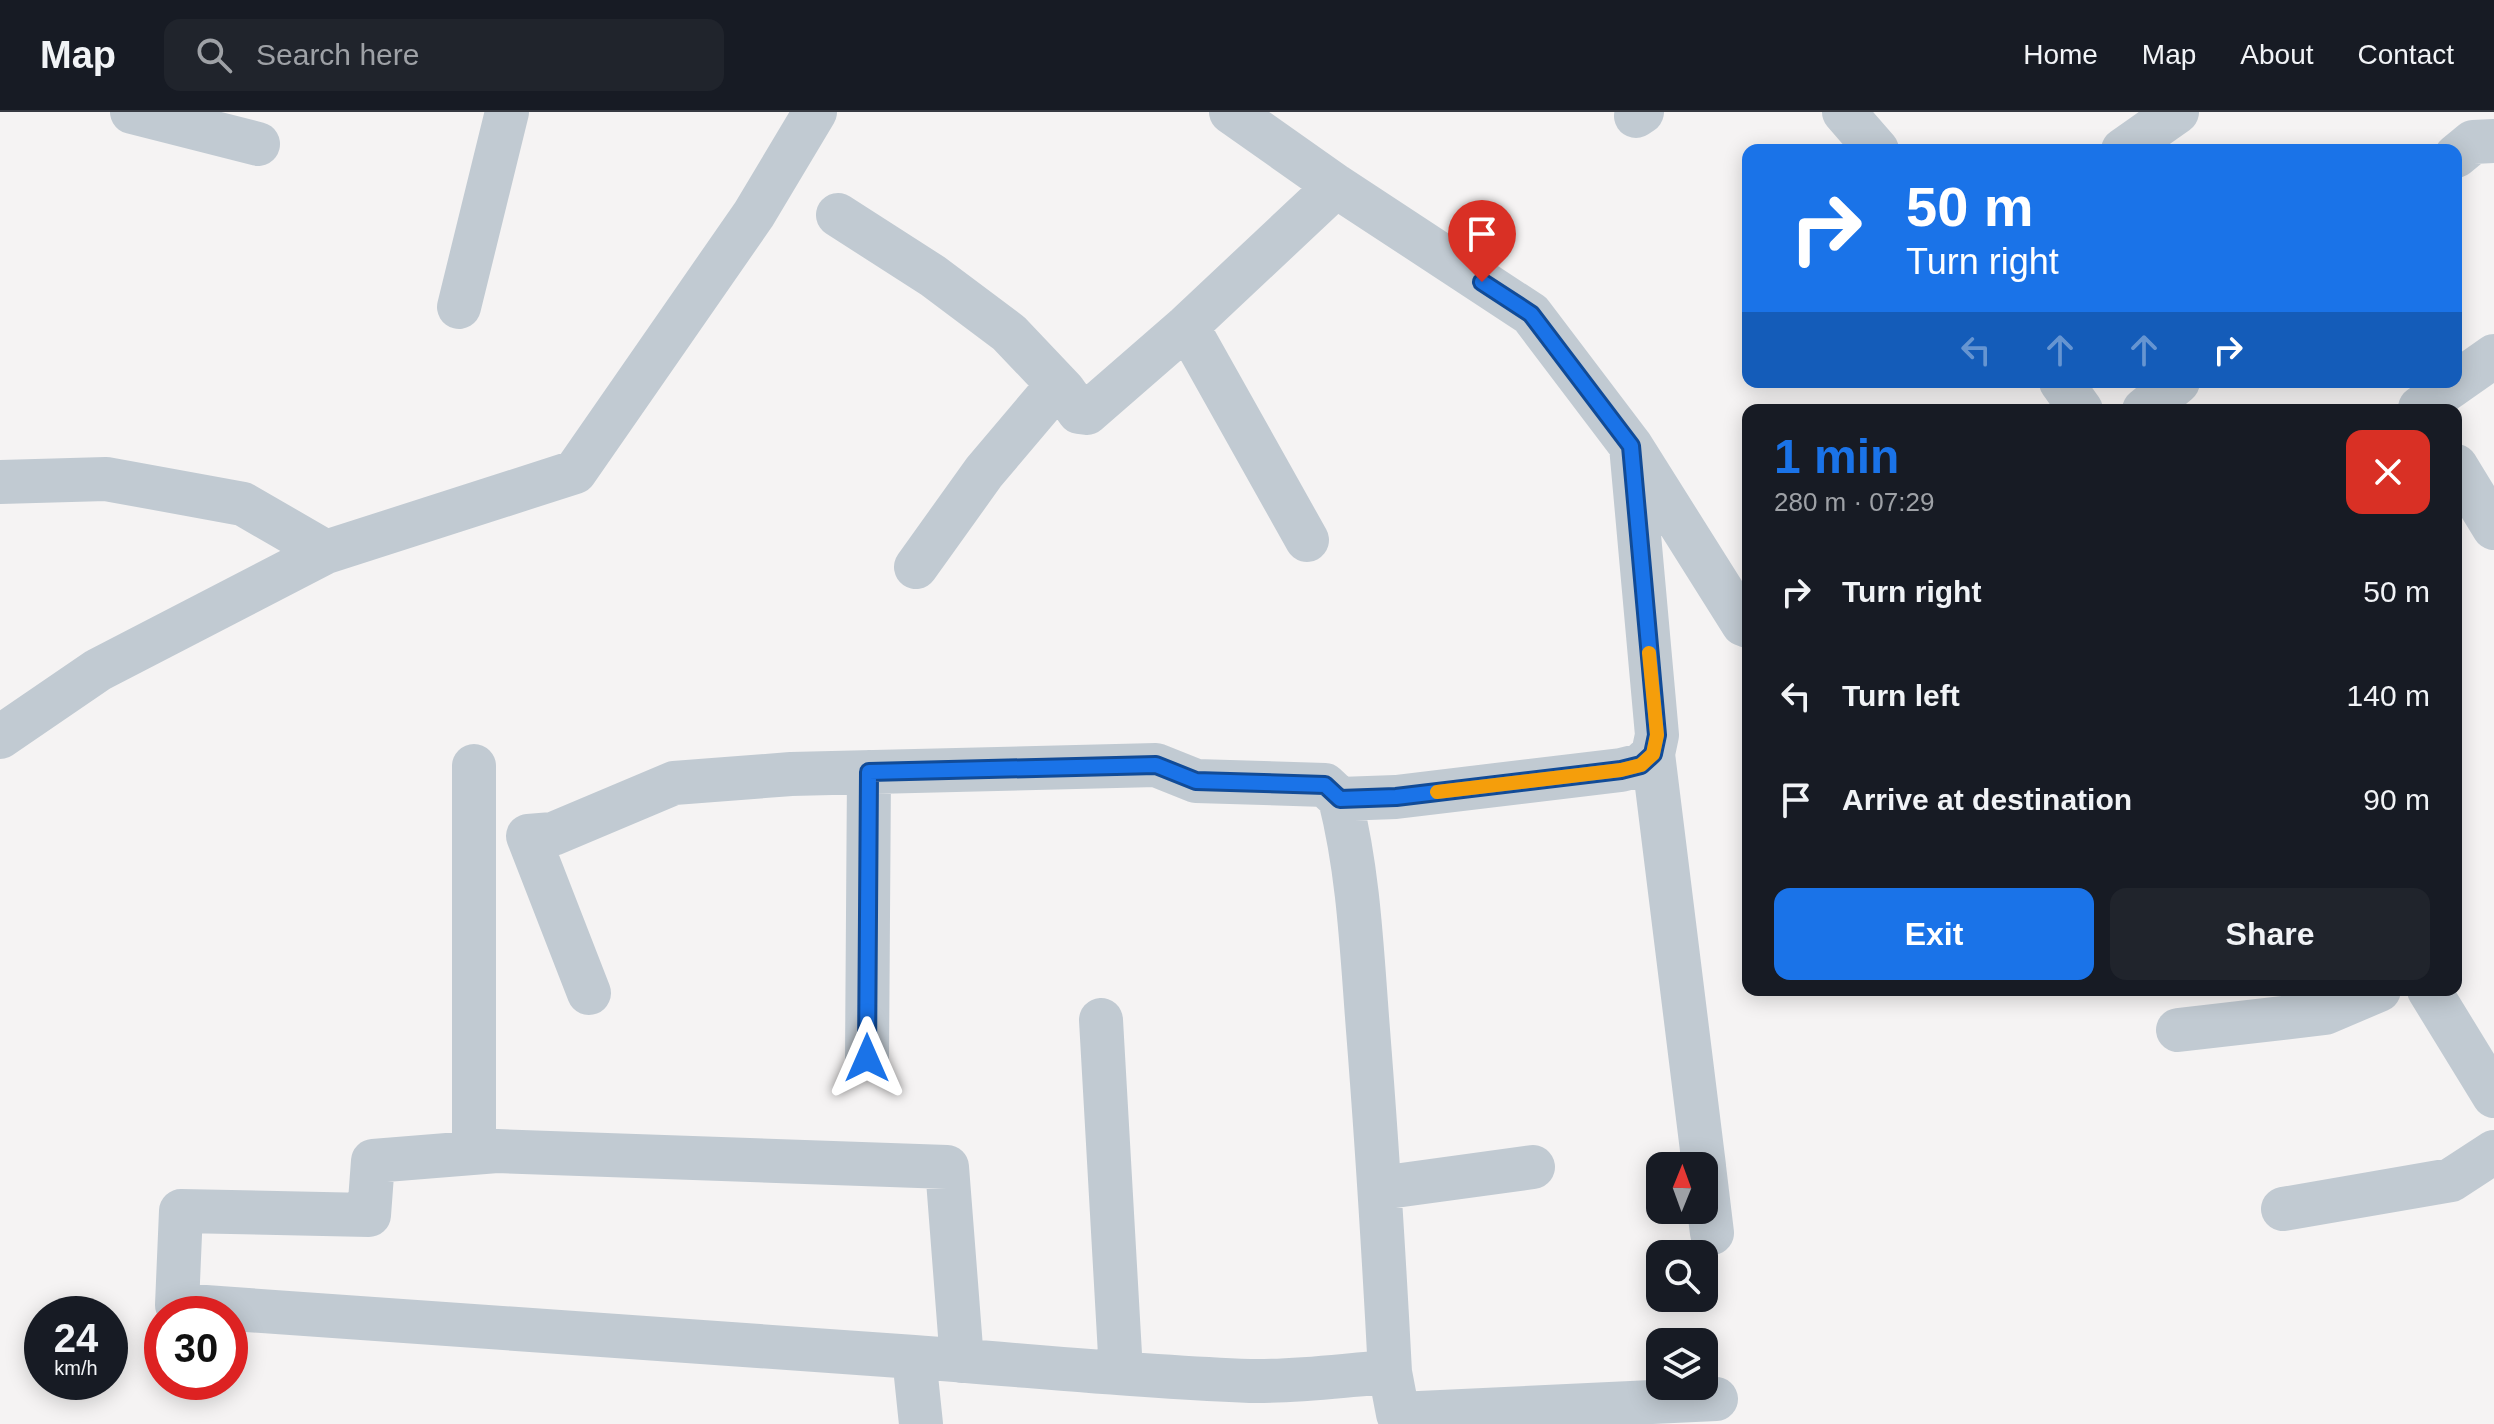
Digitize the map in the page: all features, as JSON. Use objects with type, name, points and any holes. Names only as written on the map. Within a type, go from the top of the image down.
[{"type":"street","points":[[132,112],[258,144]]},
{"type":"street","points":[[459,307],[507,112]]},
{"type":"street","points":[[0,737],[98,670],[326,552],[575,472],[754,214],[815,112]]},
{"type":"street","points":[[1231,112],[1336,186],[1531,314],[1631,446],[1742,622]]},
{"type":"street","points":[[1844,112],[1872,144]]},
{"type":"street","points":[[2132,144],[2177,112]]},
{"type":"street","points":[[2462,151],[2473,142],[2494,141]]},
{"type":"street","points":[[838,215],[933,276],[1009,333],[1064,391],[1079,412],[1087,413],[1187,326],[1336,186]]},
{"type":"street","points":[[1187,326],[1307,540]]},
{"type":"street","points":[[2462,374],[2494,356]]},
{"type":"street","points":[[2151,404],[2171,388]]},
{"type":"street","points":[[2415,400],[2437,388]]},
{"type":"street","points":[[916,567],[984,472],[1050,394],[1064,391]]},
{"type":"street","points":[[1631,446],[1657,735],[1653,754],[1702,1152]]},
{"type":"street","points":[[2462,476],[2494,528]]},
{"type":"street","points":[[0,482],[106,479],[243,504],[326,552]]},
{"type":"street","points":[[1340,799],[1396,797],[1621,770],[1641,765],[1653,754]]},
{"type":"street","points":[[589,993],[528,836],[553,834],[674,783],[791,774],[1156,765],[1196,781],[1325,785],[1340,799],[1354,883],[1380,1188],[1390,1372],[1398,1414],[1695,1400]]},
{"type":"street","points":[[474,766],[474,1153]]},
{"type":"street","points":[[867,1058],[869,772]]},
{"type":"street","points":[[2178,1030],[2325,1013],[2365,996]]},
{"type":"street","points":[[2433,996],[2491,1084]]},
{"type":"street","points":[[1101,1020],[1121,1372]]},
{"type":"street","points":[[962,1361],[947,1167],[497,1151],[373,1161],[369,1215],[181,1211],[177,1305],[962,1361],[1253,1381],[1390,1372]]},
{"type":"street","points":[[2283,1209],[2451,1180],[2494,1152]]},
{"type":"street","points":[[1380,1188],[1533,1167]]},
{"type":"street","points":[[1711,1224],[1712,1233]]},
{"type":"street","points":[[914,1357],[921,1424]]},
{"type":"slow traffic","points":[[1437,792],[1641,765],[1653,754],[1657,735],[1649,653]]},
{"type":"route","points":[[867,1058],[869,772],[1156,765],[1196,781],[1325,785],[1340,799],[1396,797],[1621,770],[1641,765],[1653,754],[1657,735],[1631,446],[1531,314],[1482,282]]}]
